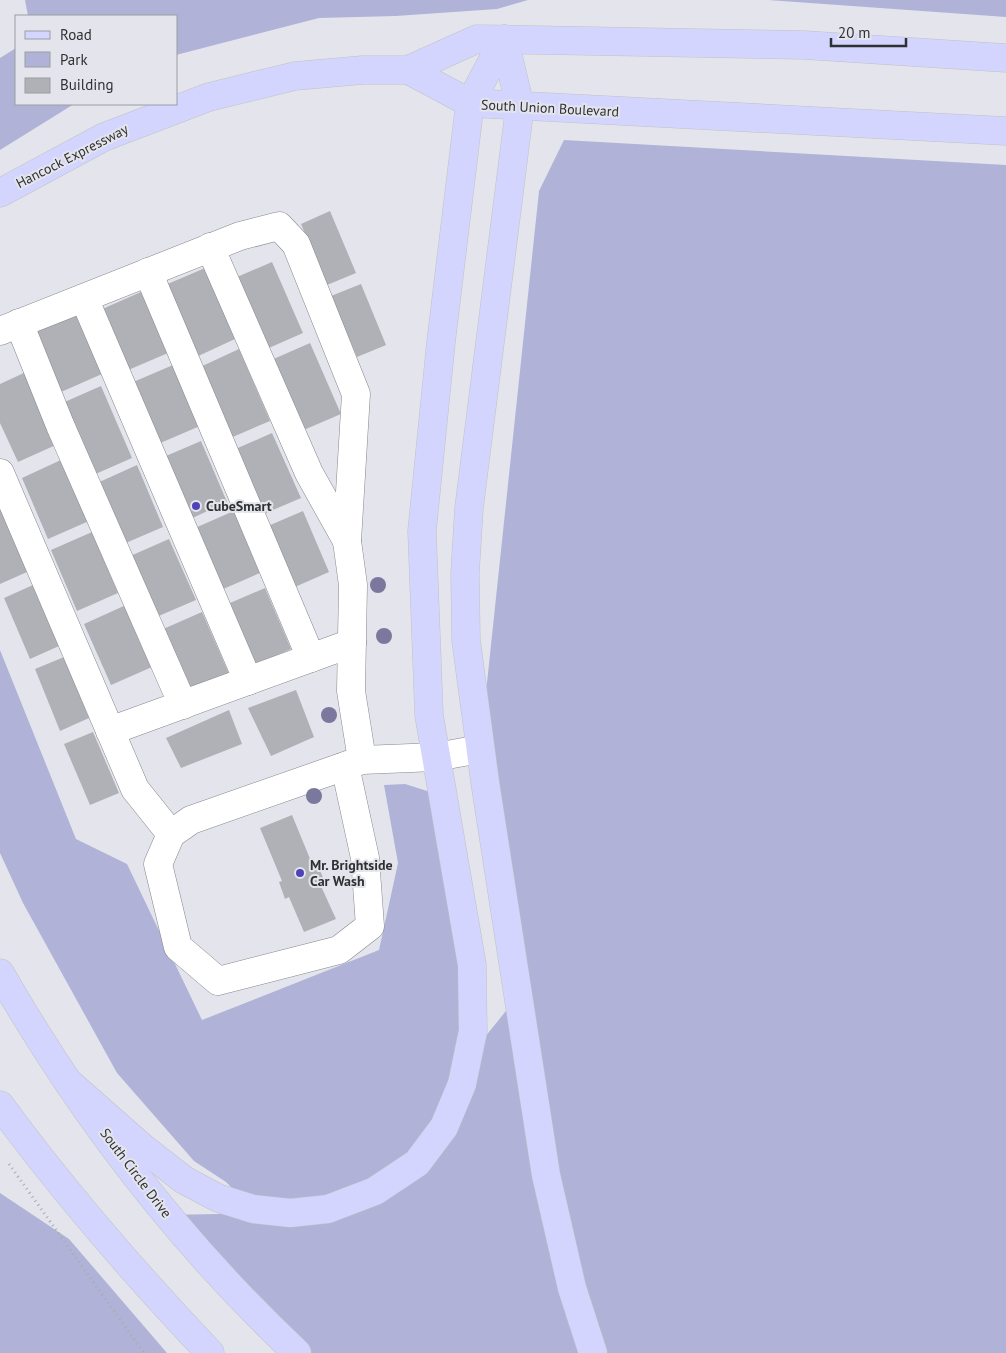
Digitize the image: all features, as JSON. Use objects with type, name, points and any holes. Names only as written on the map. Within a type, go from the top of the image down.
[{"type":"main road","points":[[408,70],[477,39],[804,45],[1006,58]]},
{"type":"main road","points":[[68,1082],[143,1148],[184,1180],[218,1198],[253,1209],[290,1213],[328,1209],[375,1191],[417,1164],[444,1127],[459,1092],[473,1031],[472,965],[429,715],[422,530],[441,342],[470,103],[504,39]]},
{"type":"main road","points":[[504,39],[520,106],[469,508],[465,573],[466,640],[480,749],[546,1175],[572,1288],[593,1353]]},
{"type":"main road","name":"Hancock Expressway","points":[[0,193],[104,137],[209,97],[295,76],[363,70],[408,70]]},
{"type":"main road","name":"South Union Boulevard","points":[[408,70],[470,103],[1006,131]]},
{"type":"main road","name":"South Circle Drive","points":[[0,973],[68,1082],[166,1215],[245,1305],[297,1353]]},
{"type":"main road","points":[[0,1105],[94,1224],[157,1298],[210,1353]]},
{"type":"main road","points":[[157,1298],[182,1353]]},
{"type":"lane","points":[[183,704],[60,425],[9,327],[210,247],[240,236],[279,226],[296,244],[356,394],[347,541],[353,585],[351,691],[353,763],[370,926],[339,950],[218,981],[178,947],[158,864],[171,834],[191,820],[353,763],[436,757],[480,749]]},
{"type":"lane","points":[[210,247],[309,473],[347,541]]},
{"type":"lane","points":[[148,272],[311,658]]},
{"type":"lane","points":[[84,298],[248,681]]},
{"type":"lane","points":[[0,473],[135,789],[171,834]]},
{"type":"lane","points":[[110,731],[352,643]]},
{"type":"path","points":[[6,1161],[144,1353]]},
{"type":"green space","points":[[25,0],[528,0],[497,9],[396,16],[319,18],[178,54],[178,15],[28,15]]},
{"type":"green space","points":[[768,0],[1006,0],[1006,17]]},
{"type":"green space","points":[[15,49],[15,105],[72,105],[0,150],[0,58]]},
{"type":"green space","points":[[564,140],[1006,165],[1006,1353],[297,1353],[166,1215],[218,1214],[253,1209],[226,1182],[194,1161],[117,1073],[23,903],[0,853],[0,650],[76,839],[127,864],[202,1020],[379,950],[398,863],[384,785],[405,784],[443,796],[468,1058],[518,996],[480,749],[539,191]]},
{"type":"green space","points":[[0,1193],[69,1239],[167,1353],[0,1353]]},
{"type":"building","points":[[330,211],[356,273],[327,285],[301,224]]},
{"type":"building","points":[[272,262],[303,333],[262,351],[230,280]]},
{"type":"building","points":[[205,268],[235,339],[194,358],[163,286]]},
{"type":"building","points":[[361,284],[386,345],[357,357],[331,296]]},
{"type":"building","points":[[141,292],[168,353],[126,371],[100,310]]},
{"type":"building","points":[[76,313],[102,374],[61,392],[34,331]]},
{"type":"building","points":[[310,343],[341,414],[299,432],[269,361]]},
{"type":"building","points":[[239,349],[270,421],[228,439],[198,368]]},
{"type":"building","points":[[173,365],[200,426],[158,444],[131,383]]},
{"type":"building","points":[[26,372],[58,444],[18,462],[0,423],[0,384]]},
{"type":"building","points":[[101,386],[132,458],[91,476],[60,404]]},
{"type":"building","points":[[272,433],[301,498],[259,516],[231,451]]},
{"type":"building","points":[[201,441],[227,502],[186,521],[159,459]]},
{"type":"building","points":[[63,459],[89,521],[48,539],[22,478]]},
{"type":"building","points":[[137,465],[163,527],[121,545],[95,484]]},
{"type":"building","points":[[2,510],[27,572],[0,584],[0,511]]},
{"type":"building","points":[[236,510],[262,572],[221,590],[195,528]]},
{"type":"building","points":[[303,511],[329,572],[288,590],[261,529]]},
{"type":"building","points":[[92,532],[118,593],[77,611],[51,550]]},
{"type":"building","points":[[169,539],[196,600],[154,618],[128,557]]},
{"type":"building","points":[[33,585],[59,646],[30,659],[4,598]]},
{"type":"building","points":[[265,588],[291,649],[250,667],[223,606]]},
{"type":"building","points":[[126,605],[152,667],[111,685],[84,624]]},
{"type":"building","points":[[202,612],[229,674],[187,692],[161,630]]},
{"type":"building","points":[[64,657],[89,718],[60,731],[35,669]]},
{"type":"building","points":[[296,690],[314,737],[271,756],[248,708]]},
{"type":"building","points":[[229,710],[242,744],[181,768],[166,738]]},
{"type":"building","points":[[93,732],[119,793],[90,805],[64,744]]},
{"type":"building","name":"Mr. Brightside Car Wash","points":[[292,815],[313,866],[317,864],[325,882],[320,884],[336,919],[304,932],[289,897],[285,899],[279,882],[282,881],[260,828]]},
{"type":"place","name":"CubeSmart","points":[[196,506]]},
{"type":"place","name":"Mr. Brightside Car Wash","points":[[300,873]]}]
